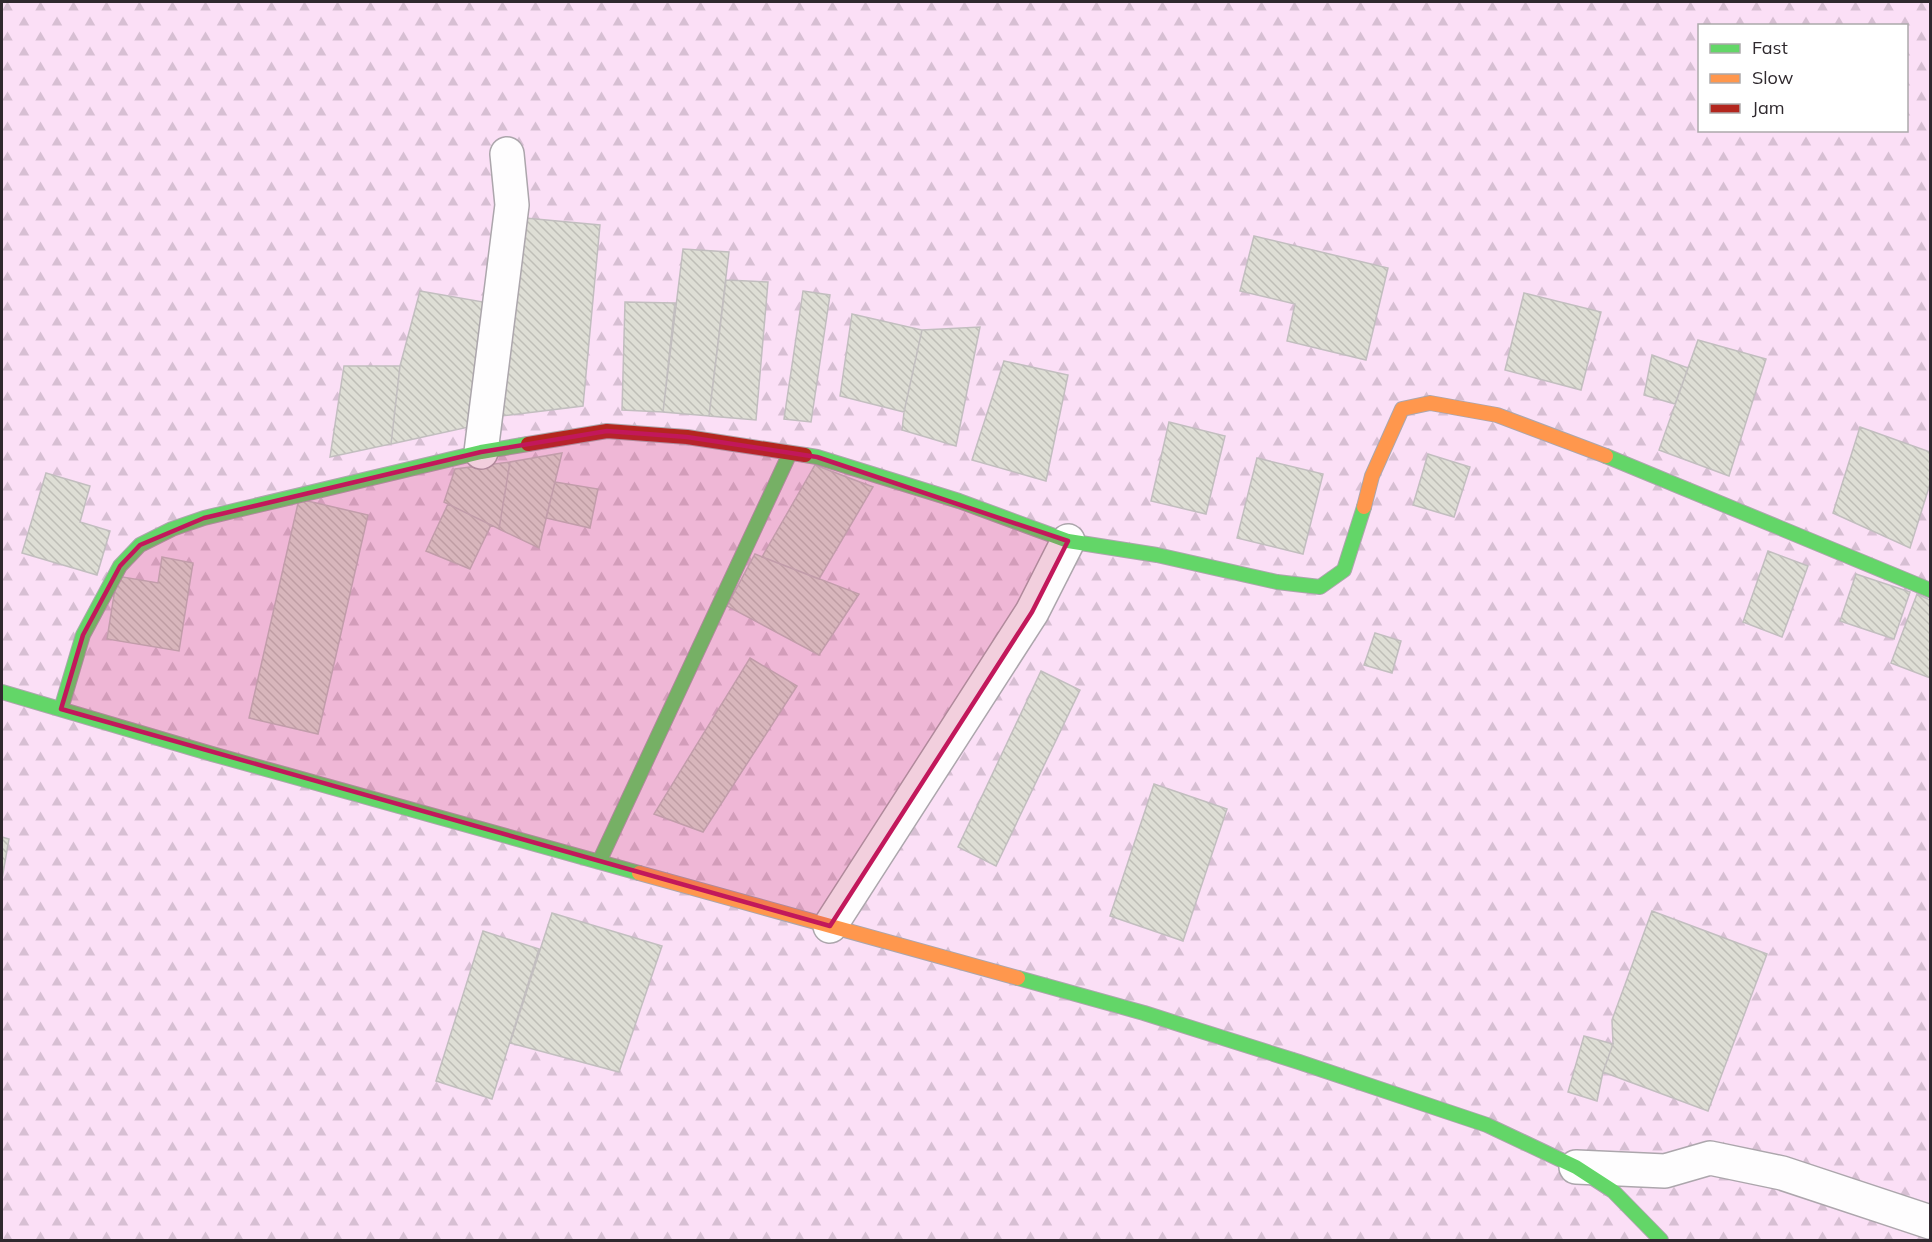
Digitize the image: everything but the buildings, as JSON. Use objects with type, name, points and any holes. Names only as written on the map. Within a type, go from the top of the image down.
[{"type":"street","points":[[481,452],[512,205],[507,154]]},
{"type":"street","points":[[61,709],[83,635],[120,566],[140,545],[172,529],[204,518],[481,452],[607,431],[687,437],[817,457],[958,501],[1068,541],[1157,555],[1277,582],[1320,587],[1344,570],[1360,524],[1372,476],[1402,408],[1430,403],[1497,415],[1561,438],[1639,468],[1930,590]]},
{"type":"street","points":[[599,862],[790,453]]},
{"type":"street","points":[[830,926],[1025,622],[1068,541]]},
{"type":"street","points":[[2,692],[179,745],[1144,1013],[1299,1062],[1487,1125],[1576,1167],[1613,1191],[1661,1240]]},
{"type":"street","points":[[1576,1167],[1665,1171],[1710,1158],[1782,1173],[1930,1222]]},
{"type":"highlighted area","points":[[607,431],[687,437],[817,457],[1068,541],[1032,612],[830,926],[61,709],[83,635],[120,566],[140,545],[204,518],[481,452]]},
{"type":"green space","points":[[2,2],[1930,2],[1930,1240],[2,1240]]},
{"type":"traffic: fast","points":[[61,709],[83,635],[120,566],[140,545],[172,529],[204,518],[481,452],[528,444]]},
{"type":"traffic: fast","points":[[599,862],[790,453]]},
{"type":"traffic: fast","points":[[805,455],[959,501],[1068,541],[1157,555],[1277,582],[1320,587],[1344,570],[1364,507]]},
{"type":"traffic: fast","points":[[1606,456],[1930,590]]},
{"type":"traffic: fast","points":[[2,692],[212,754],[639,873]]},
{"type":"traffic: fast","points":[[1018,978],[1144,1013],[1487,1125],[1576,1167],[1613,1191],[1661,1240]]},
{"type":"traffic: slow","points":[[1364,507],[1372,476],[1402,409],[1430,403],[1497,415],[1606,456]]},
{"type":"traffic: slow","points":[[639,873],[1018,978]]},
{"type":"traffic: jam","points":[[528,444],[607,431],[687,437],[805,455]]}]
